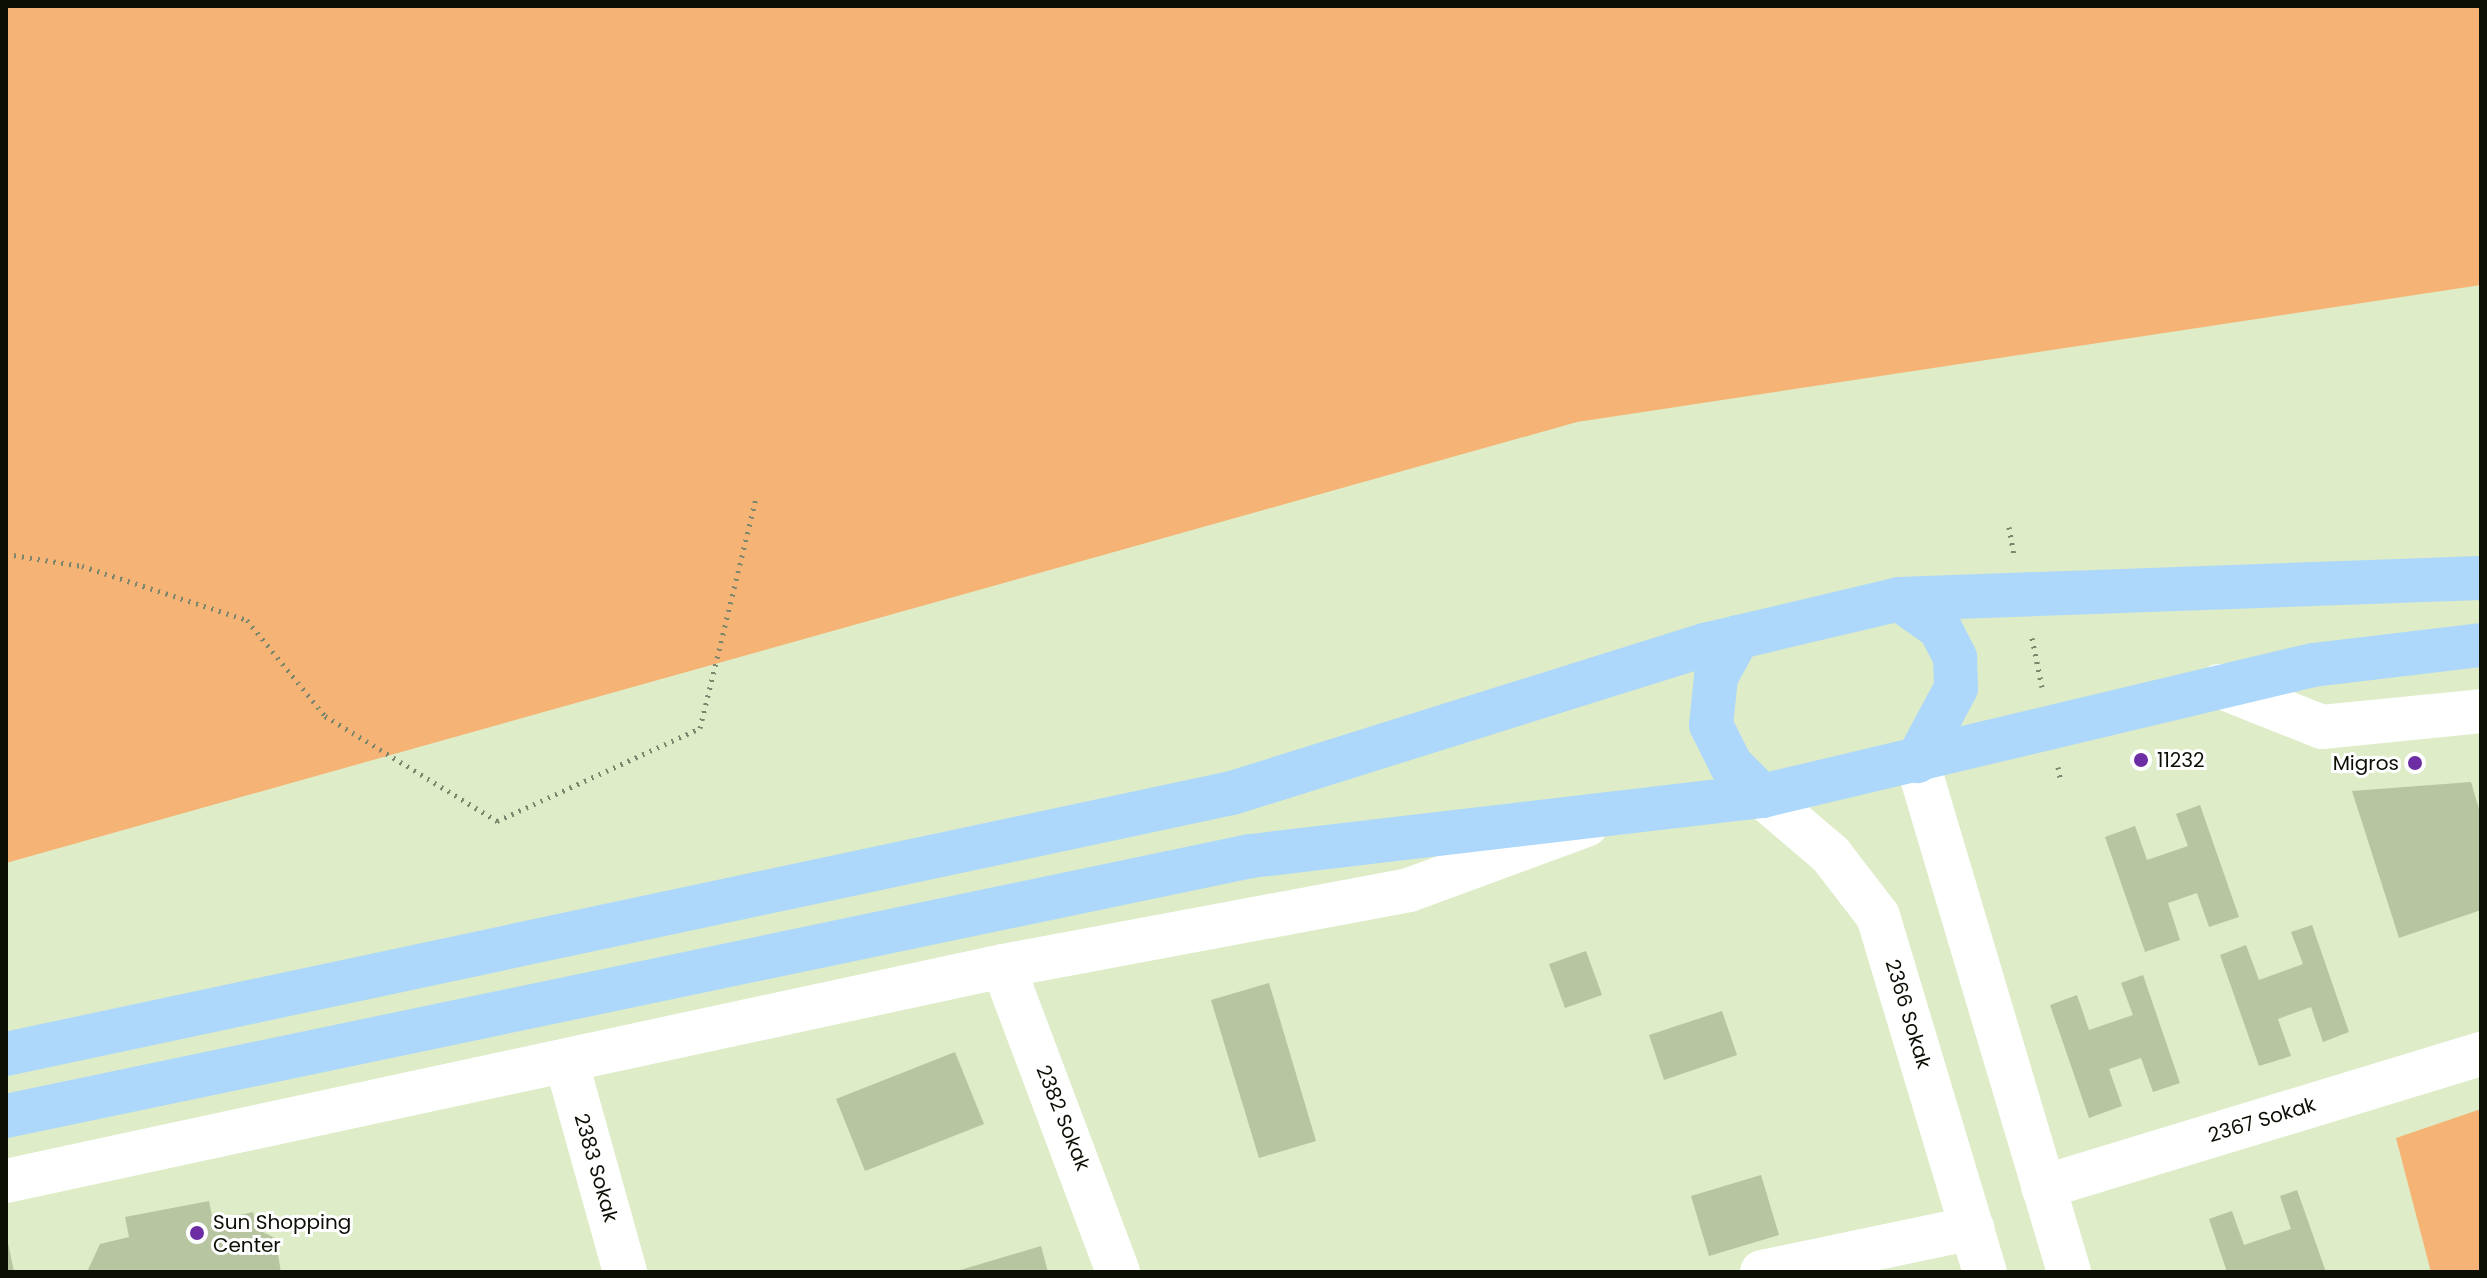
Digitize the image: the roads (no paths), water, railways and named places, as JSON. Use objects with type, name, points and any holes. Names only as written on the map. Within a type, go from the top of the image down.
[{"type":"main road","points":[[6,1054],[1232,793],[1738,637],[1899,599],[2481,578]]},
{"type":"main road","points":[[1899,599],[1940,628],[1955,658],[1952,699],[1917,761]]},
{"type":"main road","points":[[1738,637],[1716,677],[1711,725],[1731,765],[1762,796]]},
{"type":"main road","points":[[6,1116],[1251,856],[1762,796],[2050,730],[2313,665],[2481,645]]},
{"type":"street","points":[[2219,686],[2322,727],[2481,711]]},
{"type":"street","points":[[1917,761],[2069,1272]]},
{"type":"street","name":"2366 Sokak","points":[[1762,796],[1831,855],[1878,916],[1985,1272]]},
{"type":"street","points":[[6,1181],[567,1064],[1003,966],[1409,890],[1621,812]]},
{"type":"street","name":"2382 Sokak","points":[[1003,966],[1118,1272]]},
{"type":"street","name":"2367 Sokak","points":[[2043,1187],[2481,1054]]},
{"type":"street","name":"2383 Sokak","points":[[567,1064],[625,1272]]},
{"type":"street","points":[[1762,1272],[1972,1228]]},
{"type":"place","name":"11232","points":[[2141,760]]},
{"type":"place","name":"Migros","points":[[2415,763]]},
{"type":"place","name":"Sun Shopping Center","points":[[197,1233]]}]
